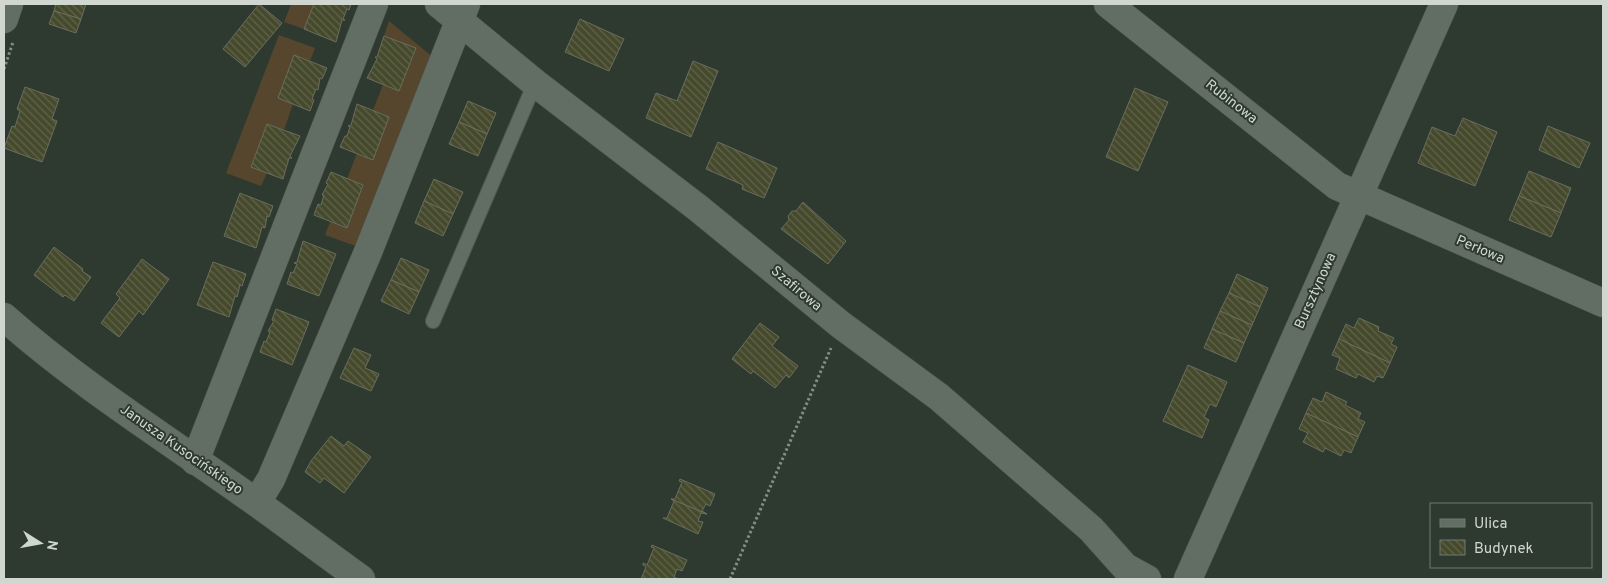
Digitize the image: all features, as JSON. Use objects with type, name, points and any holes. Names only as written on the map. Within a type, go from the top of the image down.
[{"type":"street","points":[[4,19],[9,4]]},
{"type":"street","points":[[195,461],[374,4]]},
{"type":"street","name":"Szafirowa","points":[[439,4],[463,12],[535,83],[698,208],[840,325],[939,397],[1092,529],[1125,567],[1147,579]]},
{"type":"street","name":"Rubinowa","points":[[1108,4],[1337,186],[1358,197]]},
{"type":"street","name":"Bursztynowa","points":[[1188,579],[1444,4]]},
{"type":"street","points":[[257,502],[271,479],[368,252],[463,12]]},
{"type":"street","name":"Perłowa","points":[[1358,197],[1603,303]]},
{"type":"street","name":"Janusza Kusocińskiego","points":[[4,317],[40,349],[145,427],[257,502],[361,579]]},
{"type":"lane","points":[[433,321],[535,83]]},
{"type":"path","points":[[730,579],[840,325]]},
{"type":"shaded area","points":[[291,4],[314,4],[304,29],[284,22]]},
{"type":"shaded area","points":[[389,21],[434,58],[361,248],[325,235],[330,222],[347,228],[363,185],[347,179],[357,153],[373,159],[389,117],[373,110],[383,85],[399,91],[416,49],[384,36]]},
{"type":"shaded area","points":[[279,35],[315,48],[310,61],[294,55],[278,98],[293,104],[284,130],[267,124],[251,166],[267,173],[261,186],[226,173]]},
{"type":"building","points":[[56,4],[86,4],[81,19],[54,11]]},
{"type":"building","points":[[259,4],[282,23],[245,67],[223,49]]},
{"type":"building","points":[[314,4],[351,4],[343,19],[345,20],[342,20],[336,42],[304,29]]},
{"type":"building","points":[[54,11],[81,19],[76,33],[49,24]]},
{"type":"building","points":[[580,19],[624,39],[609,71],[565,52]]},
{"type":"building","points":[[384,36],[416,48],[399,91],[367,78],[377,59],[375,57],[377,57]]},
{"type":"building","points":[[294,55],[327,68],[322,79],[320,78],[318,90],[316,89],[312,99],[314,100],[310,111],[278,98]]},
{"type":"building","points":[[693,61],[718,71],[691,137],[646,118],[656,93],[677,101]]},
{"type":"building","points":[[25,87],[59,99],[52,119],[57,121],[42,162],[4,148],[12,126],[15,127],[20,111],[17,109]]},
{"type":"building","points":[[1135,88],[1168,102],[1138,171],[1106,157]]},
{"type":"building","points":[[468,101],[496,113],[487,134],[459,122]]},
{"type":"building","points":[[357,104],[389,117],[373,160],[340,147],[345,136],[347,136],[350,127],[348,126],[351,125]]},
{"type":"building","points":[[1463,118],[1497,132],[1475,186],[1418,163],[1432,127],[1455,136]]},
{"type":"building","points":[[459,122],[487,134],[478,156],[449,144]]},
{"type":"building","points":[[267,124],[300,136],[290,156],[292,158],[289,158],[283,179],[251,167]]},
{"type":"building","points":[[1548,126],[1590,143],[1579,168],[1539,150]]},
{"type":"building","points":[[718,142],[777,168],[764,198],[742,189],[743,185],[706,169]]},
{"type":"building","points":[[1529,171],[1571,188],[1561,213],[1519,196]]},
{"type":"building","points":[[331,172],[363,185],[347,228],[314,215],[318,204],[321,205],[324,195],[322,195],[328,184],[326,183]]},
{"type":"building","points":[[434,179],[463,192],[453,214],[424,201]]},
{"type":"building","points":[[240,193],[273,206],[269,217],[267,216],[265,228],[262,227],[256,248],[224,236]]},
{"type":"building","points":[[1519,196],[1561,213],[1551,237],[1509,220]]},
{"type":"building","points":[[424,201],[453,214],[443,236],[415,223]]},
{"type":"building","points":[[803,202],[846,241],[828,264],[781,229],[789,220],[788,216],[792,211],[796,211]]},
{"type":"building","points":[[303,241],[336,254],[319,296],[287,284],[291,272],[293,273],[297,264],[294,263],[297,262]]},
{"type":"building","points":[[54,247],[91,277],[74,301],[65,295],[63,297],[34,275]]},
{"type":"building","points":[[401,258],[429,270],[419,292],[391,280]]},
{"type":"building","points":[[142,259],[169,279],[143,315],[139,311],[119,337],[101,323],[120,298],[116,294]]},
{"type":"building","points":[[213,262],[246,274],[242,286],[240,285],[237,297],[235,296],[229,317],[197,305]]},
{"type":"building","points":[[1237,274],[1268,288],[1260,307],[1229,293]]},
{"type":"building","points":[[391,280],[419,292],[409,314],[381,301]]},
{"type":"building","points":[[1229,293],[1260,307],[1252,325],[1220,311]]},
{"type":"building","points":[[276,309],[309,322],[292,365],[260,352],[270,332],[268,331],[274,321],[272,320]]},
{"type":"building","points":[[1220,311],[1252,325],[1244,343],[1212,329]]},
{"type":"building","points":[[1359,318],[1379,327],[1378,331],[1394,338],[1391,344],[1397,347],[1390,363],[1339,339],[1346,324],[1354,328]]},
{"type":"building","points":[[760,323],[779,337],[772,346],[798,366],[789,378],[786,375],[775,388],[753,371],[751,374],[732,359]]},
{"type":"building","points":[[1212,329],[1244,343],[1236,362],[1204,348]]},
{"type":"building","points":[[1339,339],[1390,363],[1383,378],[1377,376],[1374,382],[1358,374],[1356,378],[1336,369],[1340,358],[1332,355]]},
{"type":"building","points":[[354,348],[371,355],[365,368],[379,374],[371,391],[340,378]]},
{"type":"building","points":[[1188,365],[1227,382],[1216,407],[1210,404],[1204,417],[1209,420],[1202,438],[1163,421]]},
{"type":"building","points":[[1326,392],[1347,402],[1345,405],[1361,413],[1358,419],[1365,422],[1358,437],[1306,413],[1313,398],[1322,402]]},
{"type":"building","points":[[1306,413],[1358,437],[1351,453],[1344,450],[1341,456],[1325,448],[1323,452],[1303,442],[1308,433],[1299,429]]},
{"type":"building","points":[[331,436],[344,446],[348,441],[371,457],[344,493],[324,478],[320,483],[305,472],[311,461]]},
{"type":"building","points":[[680,479],[715,494],[710,506],[706,504],[702,511],[707,514],[671,499],[675,499],[682,482],[679,481]]},
{"type":"building","points":[[671,499],[707,514],[701,513],[698,521],[703,522],[698,534],[663,518],[667,518],[674,501]]},
{"type":"building","points":[[652,545],[687,560],[682,571],[677,569],[674,577],[678,579],[641,579],[646,567],[643,563],[647,565],[654,548],[651,547]]}]
